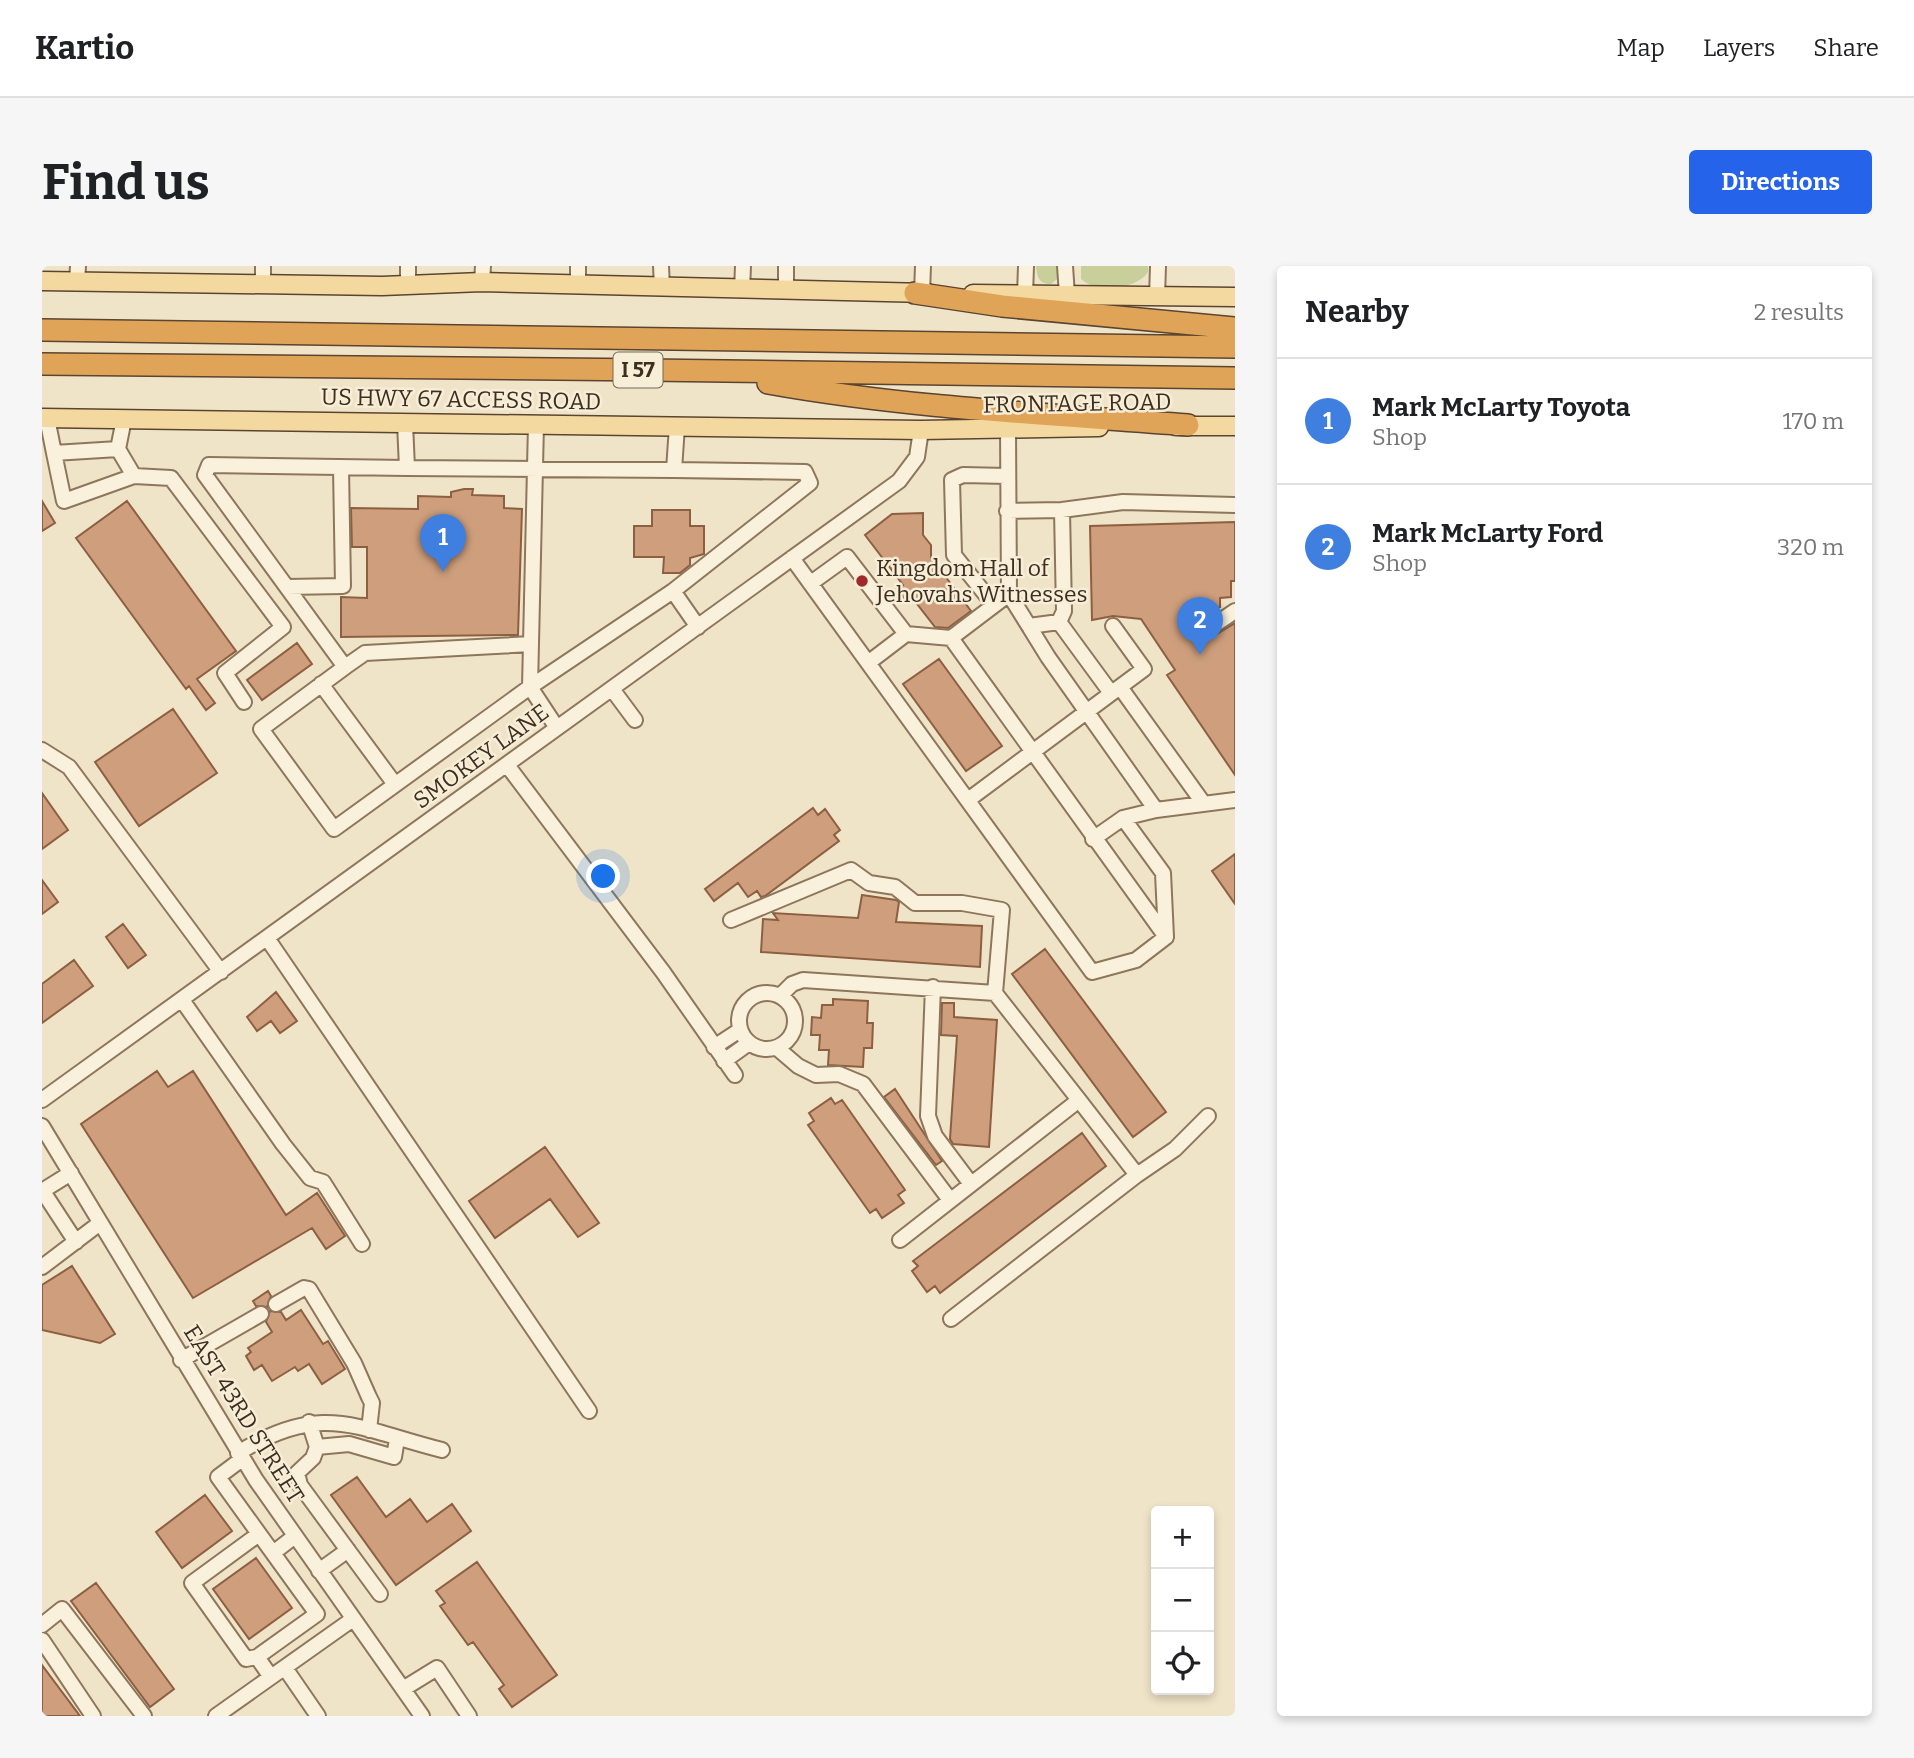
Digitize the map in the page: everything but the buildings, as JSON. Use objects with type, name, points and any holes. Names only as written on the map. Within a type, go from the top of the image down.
[{"type":"highway","points":[[918,293],[1002,306],[1235,328]]},
{"type":"highway","name":"I 57","points":[[42,330],[1235,347]]},
{"type":"highway","name":"I 57","points":[[42,364],[1235,378]]},
{"type":"highway","points":[[707,372],[834,394],[975,411],[1188,425]]},
{"type":"main road","points":[[42,281],[78,274],[263,275],[408,285],[483,274],[578,275],[662,287],[742,290],[1235,297]]},
{"type":"main road","name":"US HWY 67 ACCESS ROAD","points":[[45,418],[921,430]]},
{"type":"main road","name":"FRONTAGE ROAD","points":[[921,430],[1235,426]]},
{"type":"street","points":[[408,266],[408,285]]},
{"type":"street","points":[[662,266],[662,287]]},
{"type":"street","points":[[742,290],[743,266]]},
{"type":"street","points":[[786,266],[786,291]]},
{"type":"street","points":[[918,293],[923,266]]},
{"type":"street","points":[[1025,295],[1026,266]]},
{"type":"street","points":[[1065,266],[1067,295]]},
{"type":"street","points":[[1157,297],[1158,266]]},
{"type":"street","points":[[45,418],[64,501],[134,476],[171,478],[283,627],[225,673],[244,702]]},
{"type":"street","points":[[124,419],[118,449],[134,476]]},
{"type":"street","points":[[405,423],[407,468]]},
{"type":"street","points":[[536,424],[530,687],[557,728]]},
{"type":"street","points":[[674,470],[677,426]]},
{"type":"street","points":[[1008,428],[1009,594],[1086,711],[1156,810]]},
{"type":"street","name":"SMOKEY LANE","points":[[42,1100],[899,481],[917,457],[921,430]]},
{"type":"street","points":[[54,453],[118,449]]},
{"type":"street","points":[[345,667],[205,475],[209,464],[805,472],[810,483],[673,592],[530,687],[334,829],[261,729],[365,653],[531,644]]},
{"type":"street","points":[[287,587],[343,586],[341,467]]},
{"type":"street","points":[[995,605],[954,555],[952,480],[963,475],[1007,476]]},
{"type":"street","points":[[1007,511],[1062,510],[1123,502],[1235,505]]},
{"type":"street","points":[[1059,622],[1064,611],[1062,510]]},
{"type":"street","points":[[811,583],[847,557],[906,634]]},
{"type":"street","points":[[792,558],[1092,972],[1136,960],[1167,937]]},
{"type":"street","points":[[673,592],[698,627]]},
{"type":"street","points":[[868,663],[906,634],[951,638],[1009,594]]},
{"type":"street","points":[[1213,626],[1235,611]]},
{"type":"street","points":[[1029,626],[1059,622]]},
{"type":"street","points":[[1059,622],[1204,804]]},
{"type":"street","points":[[968,800],[1144,669],[1113,626]]},
{"type":"street","points":[[951,638],[1093,839],[1167,937]]},
{"type":"street","points":[[321,684],[394,783]]},
{"type":"street","points":[[612,689],[635,720]]},
{"type":"street","points":[[42,750],[69,767],[221,972]]},
{"type":"street","points":[[507,765],[663,972],[735,1075]]},
{"type":"street","points":[[1093,839],[1123,818],[1156,810],[1235,800]]},
{"type":"street","points":[[1123,818],[1163,873],[1167,937]]},
{"type":"street","points":[[731,920],[851,870],[869,883],[895,887],[915,903],[962,903],[1002,910],[995,993],[1137,1175]]},
{"type":"street","points":[[267,938],[589,1411]]},
{"type":"street","points":[[780,996],[792,984],[803,980],[995,993]]},
{"type":"street","points":[[933,987],[928,1116],[935,1136],[971,1184]]},
{"type":"street","points":[[761,993],[780,996],[792,1009],[795,1027],[786,1042],[777,1048],[764,1049],[749,1043],[740,1030],[738,1021],[745,1003],[761,993]]},
{"type":"street","points":[[182,1000],[290,1153],[310,1178],[323,1182],[362,1244]]},
{"type":"street","points":[[714,1047],[740,1030]]},
{"type":"street","points":[[724,1061],[749,1043]]},
{"type":"street","points":[[777,1048],[798,1066],[816,1075],[839,1074],[863,1084],[950,1200]]},
{"type":"street","points":[[900,1240],[1079,1100]]},
{"type":"street","points":[[951,1319],[1137,1175],[1175,1149],[1208,1116]]},
{"type":"street","name":"EAST 43RD STREET","points":[[42,1126],[240,1456],[422,1716]]},
{"type":"street","points":[[71,1173],[42,1191],[76,1242]]},
{"type":"street","points":[[42,1267],[100,1223]]},
{"type":"street","points":[[276,1304],[304,1288],[309,1289],[354,1363],[369,1397],[369,1430]]},
{"type":"street","points":[[181,1360],[261,1314]]},
{"type":"street","points":[[309,1422],[317,1447],[313,1458],[297,1473],[300,1485],[380,1594]]},
{"type":"street","points":[[259,1534],[192,1583],[246,1659],[257,1657],[317,1614],[218,1477],[240,1456],[279,1430],[309,1422],[353,1425],[442,1450]]},
{"type":"street","points":[[349,1444],[353,1425]]},
{"type":"street","points":[[317,1447],[349,1444],[394,1457],[397,1439]]},
{"type":"street","points":[[273,1553],[295,1536]]},
{"type":"street","points":[[319,1571],[348,1550]]},
{"type":"street","points":[[42,1625],[62,1609],[144,1716]]},
{"type":"street","points":[[216,1716],[354,1619]]},
{"type":"street","points":[[42,1640],[93,1716]]},
{"type":"street","points":[[257,1657],[271,1677]]},
{"type":"street","points":[[285,1668],[318,1716]]},
{"type":"street","points":[[403,1689],[437,1668],[469,1716]]},
{"type":"green space","points":[[1036,266],[1060,266],[1061,276],[1051,284],[1044,283],[1038,277]]},
{"type":"green space","points":[[1081,266],[1148,266],[1148,272],[1135,283],[1105,288],[1081,279]]},
{"type":"place","name":"Mark McLarty Toyota","points":[[443,572]]},
{"type":"place","name":"Kingdom Hall of Jehovahs Witnesses","points":[[862,581]]},
{"type":"place","name":"Mark McLarty Ford","points":[[1200,655]]}]
